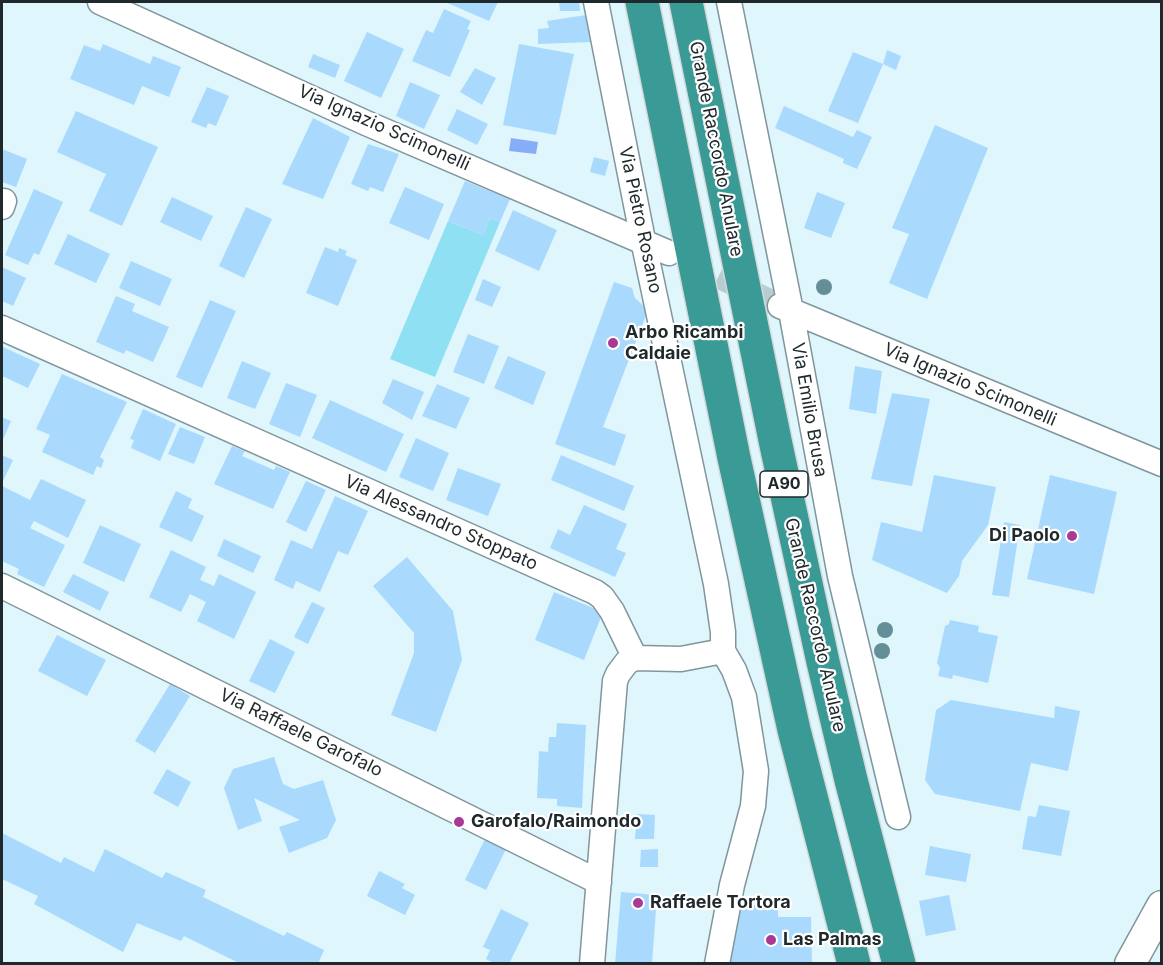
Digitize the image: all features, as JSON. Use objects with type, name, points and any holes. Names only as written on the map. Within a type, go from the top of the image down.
[{"type":"highway","name":"A90","points":[[642,2],[739,480],[794,730],[854,963]]},
{"type":"highway","name":"Grande Raccordo Anulare","points":[[687,2],[808,596],[840,739],[900,963]]},
{"type":"street","name":"Via Ignazio Scimonelli","points":[[100,2],[366,123],[669,253]]},
{"type":"street","name":"Via Pietro Rosano","points":[[596,2],[643,240],[716,584],[723,651]]},
{"type":"street","name":"Via Emilio Brusa","points":[[729,2],[785,308],[840,576],[898,817]]},
{"type":"street","name":"Via Ignazio Scimonelli","points":[[785,308],[1161,464]]},
{"type":"street","name":"Via Alessandro Stoppato","points":[[2,328],[595,592],[612,610],[634,658]]},
{"type":"street","name":"Via Raffaele Garofalo","points":[[2,586],[599,882]]},
{"type":"street","points":[[592,963],[615,681],[624,665],[634,658],[681,659],[723,651],[734,670],[744,697],[756,779],[753,806],[730,895],[717,963]]},
{"type":"street","points":[[1130,963],[1161,906]]},
{"type":"shaded area","points":[[511,138],[538,142],[536,154],[509,151]]},
{"type":"shaded area","points":[[490,218],[500,222],[435,377],[390,359],[448,221],[483,235]]},
{"type":"building","points":[[445,2],[498,2],[489,21]]},
{"type":"building","points":[[559,2],[579,2],[580,11],[560,11]]},
{"type":"building","points":[[444,9],[471,21],[467,29],[470,30],[450,77],[412,61],[426,30],[433,33]]},
{"type":"building","points":[[586,15],[592,42],[538,44],[538,29],[549,28],[547,21]]},
{"type":"building","points":[[367,32],[404,49],[381,98],[344,81]]},
{"type":"building","points":[[103,44],[150,64],[153,56],[181,67],[169,97],[142,86],[134,105],[70,79],[84,45],[100,51]]},
{"type":"building","points":[[519,44],[574,54],[556,135],[503,125]]},
{"type":"building","points":[[887,50],[901,56],[896,70],[883,64]]},
{"type":"building","points":[[853,52],[883,64],[858,123],[828,111]]},
{"type":"building","points":[[313,54],[340,65],[335,78],[308,67]]},
{"type":"building","points":[[475,68],[496,78],[482,105],[460,92]]},
{"type":"building","points":[[410,82],[440,95],[424,129],[396,116]]},
{"type":"building","points":[[207,87],[229,96],[216,126],[208,123],[206,128],[191,122]]},
{"type":"building","points":[[784,106],[853,137],[857,130],[872,137],[857,169],[843,163],[844,159],[775,128]]},
{"type":"building","points":[[457,109],[488,124],[477,145],[447,130]]},
{"type":"building","points":[[76,111],[158,147],[122,226],[89,211],[106,174],[57,152]]},
{"type":"building","points":[[313,118],[350,137],[323,199],[282,184]]},
{"type":"building","points":[[935,125],[988,148],[927,299],[889,283],[909,234],[892,228]]},
{"type":"building","points":[[368,144],[399,154],[383,192],[370,187],[368,191],[351,184]]},
{"type":"building","points":[[2,149],[27,159],[16,187],[2,182]]},
{"type":"building","points":[[594,157],[609,161],[605,176],[590,172]]},
{"type":"building","points":[[465,181],[510,199],[500,222],[490,218],[483,235],[448,221]]},
{"type":"building","points":[[405,187],[444,204],[429,240],[389,223]]},
{"type":"building","points":[[34,189],[63,202],[39,255],[34,253],[28,265],[5,255]]},
{"type":"building","points":[[817,192],[845,203],[831,238],[804,228]]},
{"type":"building","points":[[172,197],[213,216],[201,241],[160,222]]},
{"type":"building","points":[[246,207],[272,219],[244,278],[219,266]]},
{"type":"building","points":[[513,210],[557,230],[539,271],[495,251]]},
{"type":"building","points":[[68,234],[110,254],[96,283],[54,264]]},
{"type":"building","points":[[325,247],[338,252],[339,248],[347,251],[345,255],[357,260],[338,306],[306,293]]},
{"type":"building","points":[[131,261],[172,279],[160,306],[119,288]]},
{"type":"building","points":[[2,267],[26,278],[13,306],[2,301]]},
{"type":"building","points":[[483,279],[501,287],[492,307],[475,300]]},
{"type":"building","points":[[614,282],[632,288],[635,298],[648,310],[603,427],[626,435],[615,466],[555,444]]},
{"type":"building","points":[[116,296],[135,304],[132,311],[169,327],[153,362],[126,350],[124,354],[96,342]]},
{"type":"building","points":[[210,300],[236,311],[202,388],[176,377]]},
{"type":"building","points":[[468,334],[499,346],[484,384],[453,372]]},
{"type":"building","points":[[3,347],[40,364],[28,388],[2,376]]},
{"type":"building","points":[[508,356],[546,372],[533,405],[494,388]]},
{"type":"building","points":[[242,361],[271,373],[255,409],[227,398]]},
{"type":"building","points":[[855,366],[882,371],[876,414],[849,409]]},
{"type":"building","points":[[62,374],[127,402],[100,457],[104,460],[101,468],[97,466],[93,475],[42,452],[50,435],[36,429]]},
{"type":"building","points":[[393,379],[424,392],[412,420],[382,403]]},
{"type":"building","points":[[286,383],[317,395],[300,437],[269,424]]},
{"type":"building","points":[[437,384],[470,398],[456,429],[422,416]]},
{"type":"building","points":[[892,393],[930,399],[912,486],[871,479]]},
{"type":"building","points":[[330,400],[404,434],[386,472],[312,438]]},
{"type":"building","points":[[143,409],[176,424],[160,461],[131,448],[134,440],[130,439]]},
{"type":"building","points":[[2,417],[11,421],[2,442]]},
{"type":"building","points":[[180,427],[205,437],[194,464],[168,454]]},
{"type":"building","points":[[416,438],[449,453],[433,491],[399,477]]},
{"type":"building","points":[[232,446],[245,451],[242,456],[274,470],[276,466],[290,472],[273,509],[214,484]]},
{"type":"building","points":[[2,455],[13,460],[2,483]]},
{"type":"building","points":[[561,455],[634,486],[624,511],[551,480]]},
{"type":"building","points":[[458,468],[501,484],[488,516],[446,500]]},
{"type":"building","points":[[934,475],[996,487],[988,525],[962,561],[959,576],[947,593],[872,560],[881,522],[922,532]]},
{"type":"building","name":"Di Paolo","points":[[1050,475],[1117,492],[1094,594],[1027,579]]},
{"type":"building","points":[[41,479],[86,500],[68,538],[34,521],[30,528],[65,545],[44,587],[17,574],[19,569],[2,561],[2,486],[30,500]]},
{"type":"building","points":[[306,481],[326,490],[306,532],[286,522]]},
{"type":"building","points":[[176,491],[192,499],[188,508],[204,516],[192,542],[159,527]]},
{"type":"building","points":[[335,496],[368,511],[348,555],[338,551],[320,592],[296,581],[293,589],[274,580],[291,540],[312,549]]},
{"type":"building","points":[[584,505],[627,524],[616,549],[626,553],[615,577],[550,548],[558,529],[570,535]]},
{"type":"building","points":[[1004,522],[1020,525],[1009,597],[992,595]]},
{"type":"building","points":[[100,525],[141,544],[124,582],[83,563]]},
{"type":"building","points":[[224,539],[261,556],[253,573],[217,556]]},
{"type":"building","points":[[171,550],[206,567],[200,580],[214,586],[219,574],[256,592],[234,639],[197,621],[206,602],[190,594],[181,612],[149,597]]},
{"type":"building","points":[[407,557],[453,611],[462,660],[436,732],[391,715],[414,653],[414,633],[373,586]]},
{"type":"building","points":[[73,574],[109,592],[100,611],[63,592]]},
{"type":"building","points":[[554,592],[603,612],[584,660],[535,640]]},
{"type":"building","points":[[312,602],[325,608],[308,644],[294,637]]},
{"type":"building","points":[[950,620],[979,626],[978,632],[998,636],[988,683],[953,675],[952,679],[938,676],[940,668],[937,663],[945,626]]},
{"type":"building","points":[[57,635],[106,660],[87,696],[38,671]]},
{"type":"building","points":[[270,639],[295,652],[275,693],[249,681]]},
{"type":"building","points":[[170,684],[190,696],[155,753],[135,741]]},
{"type":"building","points":[[951,700],[1054,718],[1055,706],[1080,711],[1068,771],[1031,763],[1020,811],[935,794],[925,780],[936,710]]},
{"type":"building","points":[[557,723],[586,725],[582,808],[557,806],[557,799],[537,798],[539,751],[548,752],[549,737],[556,737]]},
{"type":"building","points":[[274,757],[283,784],[294,789],[323,780],[336,820],[327,838],[289,853],[279,827],[300,820],[254,798],[262,821],[238,830],[224,788],[233,769]]},
{"type":"building","points":[[167,769],[191,782],[178,807],[153,793]]},
{"type":"building","points":[[1039,805],[1070,811],[1061,856],[1022,849],[1028,816],[1036,817]]},
{"type":"building","points":[[637,814],[655,815],[654,839],[635,839]]},
{"type":"building","points":[[2,833],[61,863],[64,857],[94,872],[105,849],[162,878],[166,872],[206,890],[203,897],[284,936],[287,932],[324,950],[318,964],[241,964],[184,936],[181,941],[137,923],[123,952],[34,904],[38,896],[2,879]]},
{"type":"building","points":[[485,839],[506,849],[486,890],[465,880]]},
{"type":"building","points":[[930,846],[971,854],[966,882],[925,875]]},
{"type":"building","points":[[658,849],[658,867],[640,867],[641,850]]},
{"type":"building","points":[[379,871],[405,884],[402,888],[415,895],[405,915],[367,896]]},
{"type":"building","points":[[621,892],[657,895],[652,964],[615,964]]},
{"type":"building","points":[[949,895],[956,930],[926,936],[919,901]]},
{"type":"building","name":"Las Palmas","points":[[739,905],[778,905],[778,917],[811,917],[812,964],[726,964]]},
{"type":"building","points":[[501,909],[529,923],[509,964],[496,964],[486,959],[490,950],[483,947]]},
{"type":"tunnel","points":[[686,261],[778,305]]},
{"type":"place","name":"Arbo Ricambi Caldaie","points":[[613,343]]},
{"type":"place","name":"Di Paolo","points":[[1072,536]]},
{"type":"place","name":"Garofalo/Raimondo","points":[[459,822]]},
{"type":"place","name":"Raffaele Tortora","points":[[638,903]]},
{"type":"place","name":"Las Palmas","points":[[771,940]]}]
